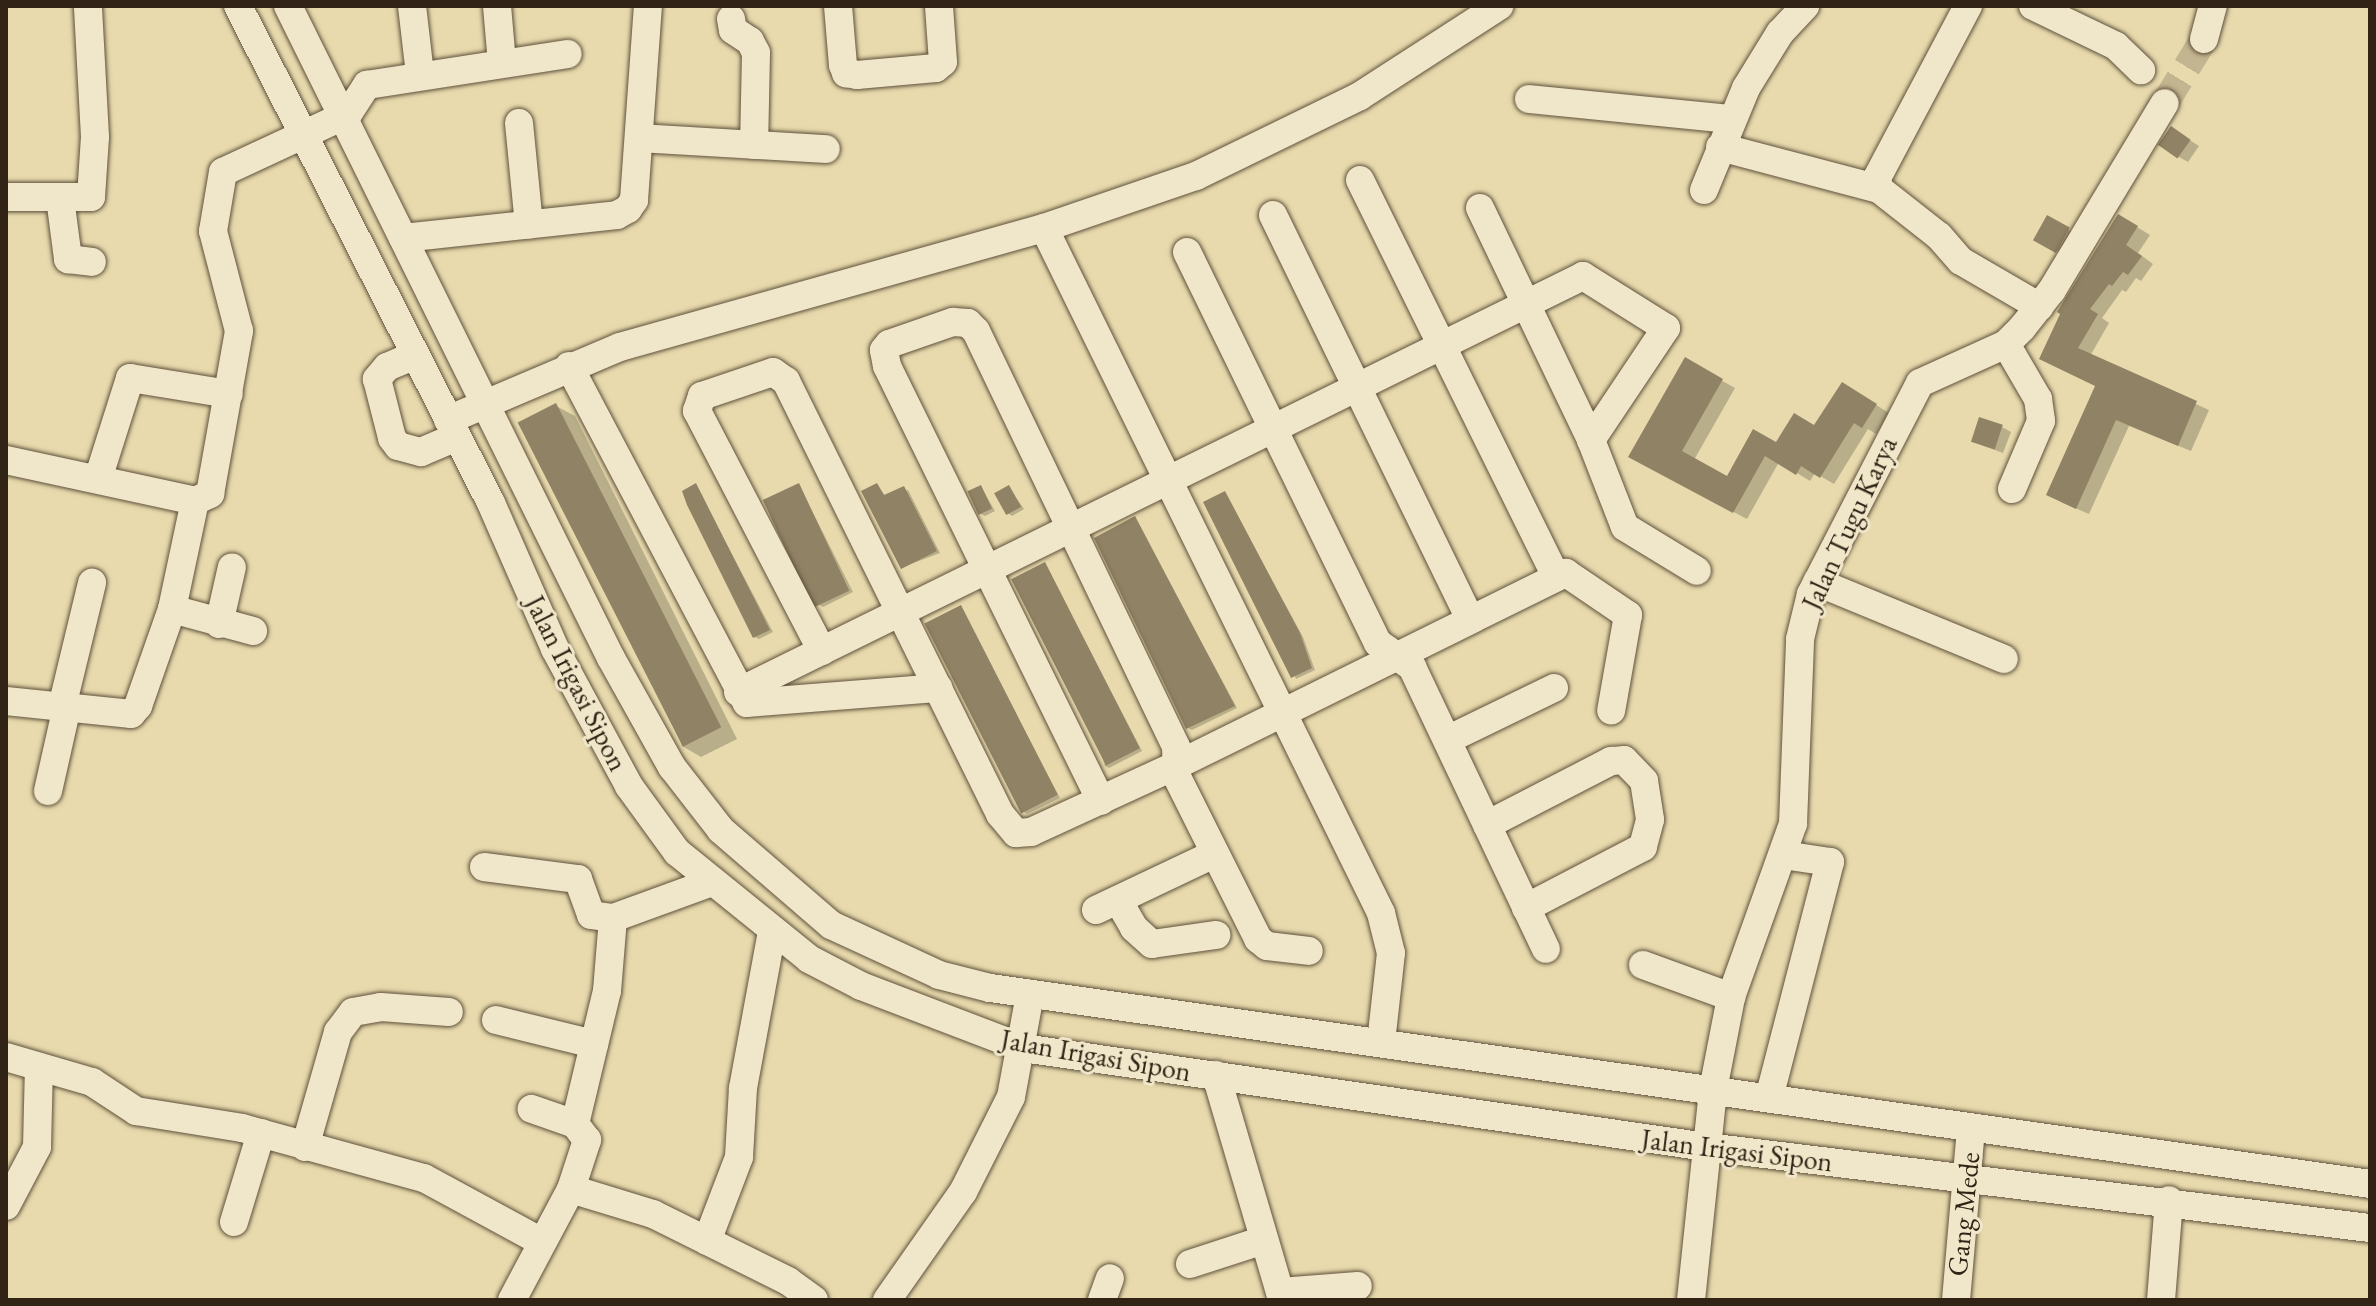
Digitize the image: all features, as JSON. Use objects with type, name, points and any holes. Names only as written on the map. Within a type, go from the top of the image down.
[{"type":"street","points":[[6,197],[91,197],[95,137],[88,6]]},
{"type":"street","name":"Jalan Irigasi Sipon","points":[[238,6],[413,356],[453,425],[555,649],[629,786],[677,852],[772,932],[810,957],[875,991],[1024,1045],[1216,1075],[1708,1143],[1969,1153],[2370,1184]]},
{"type":"street","name":"Jalan Irigasi Sipon","points":[[288,6],[611,658],[672,767],[721,830],[830,927],[939,975],[1030,997],[1381,1042],[1712,1094],[1769,1098],[1969,1153],[2169,1200],[2370,1228]]},
{"type":"street","points":[[412,6],[420,74]]},
{"type":"street","points":[[497,6],[502,63]]},
{"type":"street","points":[[403,238],[617,215],[628,209],[634,200],[648,6]]},
{"type":"street","points":[[838,6],[843,65],[846,73],[857,75],[936,68],[943,62],[939,6]]},
{"type":"street","points":[[413,356],[387,367],[377,379],[392,438],[398,446],[421,452],[485,404],[569,366],[635,342],[1044,228],[1196,176],[1305,126],[1436,52],[1499,6]]},
{"type":"street","points":[[1704,190],[1731,119],[1780,33],[1805,6]]},
{"type":"street","points":[[1879,189],[1877,178],[1968,6]]},
{"type":"street","points":[[2033,6],[2116,46],[2141,70]]},
{"type":"street","points":[[2204,39],[2213,6]]},
{"type":"street","points":[[731,19],[733,30],[750,41],[756,53],[754,145]]},
{"type":"street","points":[[6,460],[195,501],[212,492],[239,331],[215,246],[219,185],[229,166],[341,117],[355,108],[362,87],[420,74],[568,54]]},
{"type":"street","points":[[1529,99],[1731,119]]},
{"type":"street","name":"Jalan Tugu Karya","points":[[1691,1300],[1712,1094],[1731,997],[1783,855],[1796,804],[1800,639],[1817,582],[1920,383],[2006,344],[2040,307],[2165,103]]},
{"type":"street","points":[[519,123],[529,225]]},
{"type":"street","points":[[640,138],[826,149]]},
{"type":"street","points":[[1720,147],[1879,189],[1939,236],[1950,252],[2040,307]]},
{"type":"street","points":[[1360,180],[1556,577]]},
{"type":"street","points":[[60,198],[68,259],[92,262]]},
{"type":"street","points":[[1480,208],[1591,440],[1631,534],[1697,571]]},
{"type":"street","points":[[1273,215],[1470,619]]},
{"type":"street","points":[[1044,228],[1283,713],[1388,936],[1390,972],[1381,1042]]},
{"type":"street","points":[[1187,252],[1378,643],[1412,667],[1546,949]]},
{"type":"street","points":[[738,692],[1583,276],[1666,328],[1591,440]]},
{"type":"street","points":[[1101,801],[887,366],[884,350],[889,344],[953,322],[972,326],[1176,747],[1177,777],[1261,944],[1309,951]]},
{"type":"street","points":[[2006,344],[2038,399],[2041,421],[2012,489]]},
{"type":"street","points":[[569,366],[738,692],[747,703],[760,705],[938,688]]},
{"type":"street","points":[[822,651],[697,411],[702,396],[769,373],[783,376],[1011,830],[1031,832],[1101,801],[1556,577],[1572,573],[1628,615],[1611,711]]},
{"type":"street","points":[[98,479],[130,378],[229,394]]},
{"type":"street","points":[[6,701],[131,714],[145,688],[172,609],[195,501]]},
{"type":"street","points":[[219,624],[232,567]]},
{"type":"street","points":[[1817,582],[2004,659]]},
{"type":"street","points":[[48,791],[92,583]]},
{"type":"street","points":[[172,609],[253,631]]},
{"type":"street","points":[[1447,740],[1554,688]]},
{"type":"street","points":[[1487,825],[1611,761],[1624,760],[1644,781],[1650,820],[1643,847],[1526,908]]},
{"type":"street","points":[[1214,854],[1107,905],[1152,944],[1216,935]]},
{"type":"street","points":[[1769,1098],[1830,862],[1783,855]]},
{"type":"street","points":[[484,867],[578,879],[591,915],[613,918],[712,882]]},
{"type":"street","points":[[575,1124],[607,991],[613,918]]},
{"type":"street","points":[[810,957],[830,927]]},
{"type":"street","points":[[707,1241],[739,1157],[743,1088],[772,932]]},
{"type":"street","points":[[1643,965],[1731,997]]},
{"type":"street","points":[[887,1300],[976,1170],[1011,1097],[1024,1045],[1030,997]]},
{"type":"street","points":[[305,1147],[338,1032],[353,1012],[381,1007],[449,1012]]},
{"type":"street","points":[[496,1020],[594,1044]]},
{"type":"street","points":[[6,1057],[92,1082],[136,1111],[261,1133],[424,1178],[540,1241]]},
{"type":"street","points":[[6,1206],[37,1147],[39,1067]]},
{"type":"street","points":[[1216,1075],[1280,1292],[1358,1286]]},
{"type":"street","points":[[512,1300],[540,1241],[571,1189],[587,1140],[575,1124],[532,1109]]},
{"type":"street","points":[[234,1222],[261,1133]]},
{"type":"street","name":"Gang Mede","points":[[1956,1300],[1969,1153]]},
{"type":"street","points":[[571,1189],[653,1214],[788,1281],[814,1300]]},
{"type":"street","points":[[2161,1300],[2169,1200]]},
{"type":"street","points":[[1190,1264],[1264,1240]]},
{"type":"building","points":[[2171,126],[2191,140],[2177,159],[2158,145]]},
{"type":"building","points":[[2118,214],[2138,226],[2126,245],[2142,256],[2128,275],[2123,272],[2112,286],[2109,284],[2090,309],[2098,314],[2078,348],[2197,401],[2178,446],[2116,420],[2076,509],[2046,495],[2095,386],[2039,359],[2060,314],[2057,312]]},
{"type":"building","points":[[2047,215],[2070,228],[2056,253],[2033,240]]},
{"type":"building","points":[[1685,357],[1723,379],[1682,451],[1727,476],[1753,429],[1776,442],[1794,413],[1814,425],[1842,382],[1877,404],[1862,428],[1854,423],[1820,478],[1801,466],[1796,475],[1765,456],[1733,513],[1628,457]]},
{"type":"building","points":[[556,403],[721,727],[683,747],[518,423]]},
{"type":"building","points":[[1979,417],[2003,425],[1995,449],[1971,442]]},
{"type":"building","points":[[696,483],[770,630],[753,638],[687,505],[682,491]]},
{"type":"building","points":[[799,483],[849,591],[813,608],[763,500]]},
{"type":"building","points":[[877,483],[884,495],[904,486],[937,551],[901,569],[861,491]]},
{"type":"building","points":[[981,485],[992,509],[978,515],[967,491]]},
{"type":"building","points":[[1009,485],[1021,507],[1006,515],[994,493]]},
{"type":"building","points":[[1225,491],[1300,633],[1312,668],[1291,678],[1203,502]]},
{"type":"building","points":[[1135,516],[1235,706],[1186,729],[1094,538]]},
{"type":"building","points":[[1045,562],[1140,748],[1106,765],[1011,579]]},
{"type":"building","points":[[961,605],[1058,795],[1021,813],[924,624]]},
{"type":"tunnel","points":[[2165,103],[2204,39]]}]
